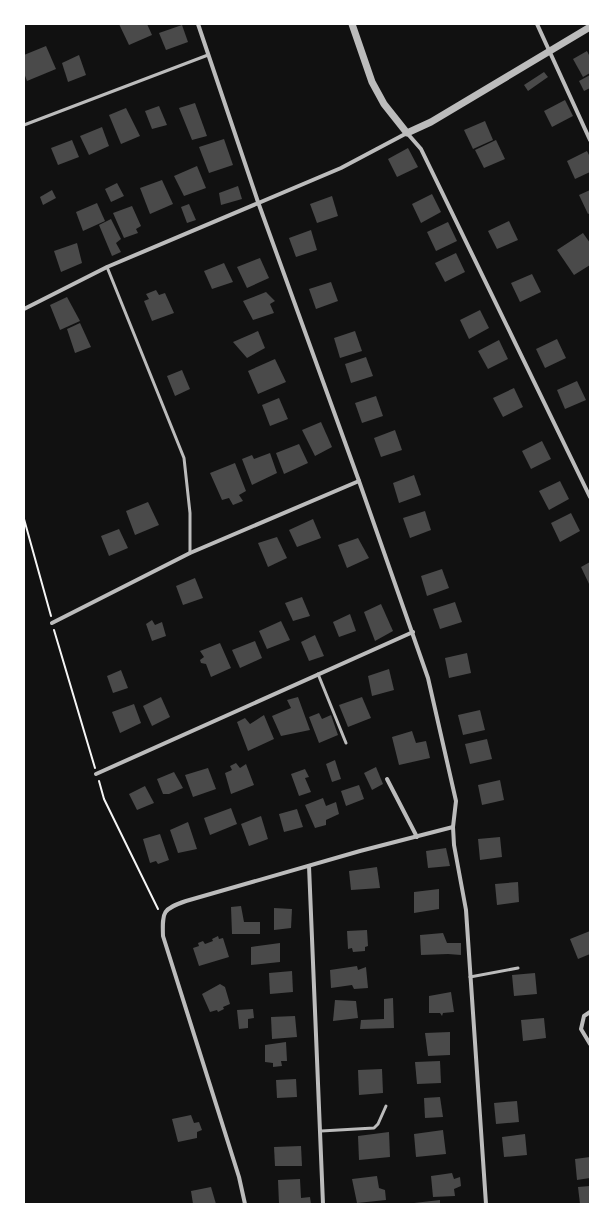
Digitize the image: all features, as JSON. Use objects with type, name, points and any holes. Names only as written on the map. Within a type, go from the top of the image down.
[{"type":"street","points":[[198,24],[258,202],[413,632],[428,678],[456,801],[453,827],[454,845],[466,910],[486,1204]]},
{"type":"street","points":[[352,24],[372,82],[384,104],[421,149],[590,497]]},
{"type":"street","points":[[538,24],[590,140]]},
{"type":"street","points":[[24,309],[107,267],[341,168],[408,132],[431,122],[590,27]]},
{"type":"street","points":[[52,623],[190,553],[359,481]]},
{"type":"street","points":[[96,774],[413,632]]},
{"type":"street","points":[[387,778],[417,837]]},
{"type":"street","points":[[245,1204],[232,1155],[163,936],[162,917],[170,907],[186,901],[453,827]]},
{"type":"street","points":[[309,866],[323,1204]]},
{"type":"street","points":[[590,1012],[584,1016],[581,1029],[590,1044]]},
{"type":"lane","points":[[24,125],[208,55]]},
{"type":"lane","points":[[107,267],[184,458],[190,513],[190,553]]},
{"type":"lane","points":[[318,674],[346,743]]},
{"type":"lane","points":[[470,977],[518,968]]},
{"type":"lane","points":[[321,1131],[374,1128],[378,1124],[386,1106]]},
{"type":"path","points":[[24,519],[52,623],[104,799],[162,917]]},
{"type":"building","points":[[119,24],[147,24],[152,35],[129,45]]},
{"type":"building","points":[[182,25],[188,42],[166,50],[159,33]]},
{"type":"building","points":[[46,46],[56,69],[27,81],[24,73],[24,55]]},
{"type":"building","points":[[587,51],[590,57],[590,73],[583,77],[573,59]]},
{"type":"building","points":[[79,55],[86,75],[68,82],[62,63]]},
{"type":"building","points":[[544,72],[548,77],[528,91],[524,85]]},
{"type":"building","points":[[590,75],[590,88],[584,91],[579,81]]},
{"type":"building","points":[[565,100],[573,116],[552,127],[544,111]]},
{"type":"building","points":[[195,103],[207,136],[192,140],[179,108]]},
{"type":"building","points":[[159,106],[167,125],[152,129],[145,111]]},
{"type":"building","points":[[126,108],[140,136],[121,144],[109,115]]},
{"type":"building","points":[[485,121],[493,140],[473,149],[464,130]]},
{"type":"building","points":[[102,127],[109,146],[89,155],[80,136]]},
{"type":"building","points":[[224,139],[233,165],[209,173],[199,147]]},
{"type":"building","points":[[72,140],[79,157],[58,165],[51,148]]},
{"type":"building","points":[[496,140],[505,159],[484,168],[475,150]]},
{"type":"building","points":[[408,148],[418,167],[397,177],[388,159]]},
{"type":"building","points":[[587,151],[590,157],[590,172],[575,179],[567,161]]},
{"type":"building","points":[[197,166],[206,188],[184,196],[174,176]]},
{"type":"building","points":[[162,180],[173,204],[150,214],[140,188]]},
{"type":"building","points":[[117,183],[124,196],[111,202],[105,189]]},
{"type":"building","points":[[238,186],[242,199],[221,205],[219,193]]},
{"type":"building","points":[[52,190],[56,198],[43,205],[40,197]]},
{"type":"building","points":[[590,190],[590,213],[588,214],[579,195]]},
{"type":"building","points":[[432,194],[441,212],[421,223],[412,204]]},
{"type":"building","points":[[332,196],[338,216],[317,223],[310,204]]},
{"type":"building","points":[[97,203],[105,221],[83,231],[76,212]]},
{"type":"building","points":[[189,204],[196,220],[187,223],[181,207]]},
{"type":"building","points":[[132,206],[141,226],[136,229],[138,233],[124,238],[113,213]]},
{"type":"building","points":[[111,219],[121,239],[116,243],[121,252],[112,256],[99,225]]},
{"type":"building","points":[[509,221],[518,240],[497,249],[488,231]]},
{"type":"building","points":[[448,222],[457,241],[436,251],[427,232]]},
{"type":"building","points":[[311,230],[317,250],[296,257],[289,238]]},
{"type":"building","points":[[583,233],[590,243],[590,265],[574,275],[557,250]]},
{"type":"building","points":[[77,243],[82,263],[61,272],[54,251]]},
{"type":"building","points":[[456,253],[465,272],[445,282],[435,263]]},
{"type":"building","points":[[260,258],[269,278],[247,288],[237,267]]},
{"type":"building","points":[[224,263],[233,282],[212,289],[204,271]]},
{"type":"building","points":[[532,274],[541,292],[520,302],[511,283]]},
{"type":"building","points":[[331,282],[338,301],[316,309],[309,289]]},
{"type":"building","points":[[156,290],[159,295],[165,293],[174,313],[152,321],[144,301],[149,299],[146,294]]},
{"type":"building","points":[[266,292],[275,301],[270,304],[274,313],[253,320],[243,301]]},
{"type":"building","points":[[67,297],[80,321],[60,330],[50,305]]},
{"type":"building","points":[[480,310],[489,328],[469,339],[460,320]]},
{"type":"building","points":[[80,323],[91,347],[75,353],[67,329]]},
{"type":"building","points":[[258,331],[265,348],[247,358],[233,342]]},
{"type":"building","points":[[355,331],[362,351],[340,358],[334,338]]},
{"type":"building","points":[[557,339],[566,358],[545,368],[536,349]]},
{"type":"building","points":[[499,340],[508,359],[488,369],[478,351]]},
{"type":"building","points":[[366,357],[373,376],[351,383],[345,364]]},
{"type":"building","points":[[275,359],[286,382],[258,394],[248,371]]},
{"type":"building","points":[[182,370],[190,389],[175,396],[167,376]]},
{"type":"building","points":[[577,381],[586,400],[565,409],[557,390]]},
{"type":"building","points":[[514,388],[523,407],[503,417],[493,398]]},
{"type":"building","points":[[376,396],[383,416],[362,423],[355,403]]},
{"type":"building","points":[[279,398],[288,419],[270,426],[262,405]]},
{"type":"building","points":[[321,422],[332,447],[315,456],[302,430]]},
{"type":"building","points":[[395,430],[402,450],[381,457],[374,438]]},
{"type":"building","points":[[542,441],[551,459],[531,469],[522,451]]},
{"type":"building","points":[[299,444],[308,463],[284,474],[276,453]]},
{"type":"building","points":[[270,453],[277,473],[252,485],[242,459],[252,455],[254,459]]},
{"type":"building","points":[[235,463],[246,491],[239,495],[243,501],[233,505],[229,498],[222,500],[210,473]]},
{"type":"building","points":[[414,475],[421,495],[399,503],[393,483]]},
{"type":"building","points":[[560,481],[569,499],[549,510],[539,491]]},
{"type":"building","points":[[148,502],[159,525],[135,535],[126,511]]},
{"type":"building","points":[[425,511],[431,530],[410,538],[403,518]]},
{"type":"building","points":[[571,513],[580,531],[560,542],[551,523]]},
{"type":"building","points":[[313,519],[321,538],[297,547],[289,530]]},
{"type":"building","points":[[119,529],[128,548],[109,556],[101,536]]},
{"type":"building","points":[[277,537],[287,558],[268,567],[258,543]]},
{"type":"building","points":[[358,538],[369,558],[347,568],[338,545]]},
{"type":"building","points":[[590,562],[590,586],[581,567]]},
{"type":"building","points":[[442,569],[449,588],[427,596],[421,576]]},
{"type":"building","points":[[195,578],[203,598],[183,605],[176,586]]},
{"type":"building","points":[[302,597],[310,616],[293,621],[285,603]]},
{"type":"building","points":[[455,602],[462,622],[440,629],[433,609]]},
{"type":"building","points":[[381,604],[393,631],[375,641],[364,612]]},
{"type":"building","points":[[350,614],[356,631],[339,637],[333,622]]},
{"type":"building","points":[[152,620],[155,625],[162,622],[166,636],[152,641],[146,624]]},
{"type":"building","points":[[281,621],[290,640],[267,649],[259,631]]},
{"type":"building","points":[[315,635],[324,656],[309,661],[301,642]]},
{"type":"building","points":[[255,641],[262,658],[240,668],[232,650]]},
{"type":"building","points":[[220,643],[231,668],[211,677],[206,664],[201,663],[200,660],[204,657],[200,651]]},
{"type":"building","points":[[467,653],[471,673],[449,678],[445,658]]},
{"type":"building","points":[[389,669],[394,690],[372,696],[368,676]]},
{"type":"building","points":[[121,670],[128,688],[113,693],[107,676]]},
{"type":"building","points":[[161,697],[170,717],[152,726],[143,706]]},
{"type":"building","points":[[298,697],[310,730],[281,736],[272,716],[291,708],[287,700]]},
{"type":"building","points":[[362,697],[371,718],[348,727],[339,705]]},
{"type":"building","points":[[134,704],[141,723],[120,733],[112,712]]},
{"type":"building","points":[[480,710],[485,730],[463,735],[458,715]]},
{"type":"building","points":[[319,713],[322,719],[331,715],[338,735],[319,743],[309,717]]},
{"type":"building","points":[[264,715],[274,739],[248,751],[237,722],[245,718],[250,724]]},
{"type":"building","points":[[412,731],[416,743],[426,741],[430,758],[399,765],[392,737]]},
{"type":"building","points":[[487,739],[492,759],[470,764],[465,744]]},
{"type":"building","points":[[335,760],[341,779],[332,782],[326,764]]},
{"type":"building","points":[[236,763],[240,768],[246,764],[254,785],[231,794],[225,773],[232,770],[230,766]]},
{"type":"building","points":[[376,767],[383,784],[372,790],[364,773]]},
{"type":"building","points":[[208,768],[216,789],[193,797],[185,775]]},
{"type":"building","points":[[305,769],[309,777],[305,778],[311,792],[299,796],[291,774]]},
{"type":"building","points":[[174,772],[183,788],[169,794],[163,794],[157,779]]},
{"type":"building","points":[[500,780],[504,800],[482,805],[478,785]]},
{"type":"building","points":[[359,785],[364,799],[346,806],[341,791]]},
{"type":"building","points":[[145,786],[154,803],[137,810],[129,794]]},
{"type":"building","points":[[323,798],[326,806],[336,802],[339,814],[326,820],[326,825],[315,828],[305,805]]},
{"type":"building","points":[[231,808],[237,824],[210,835],[204,818]]},
{"type":"building","points":[[297,809],[303,827],[284,832],[279,814]]},
{"type":"building","points":[[261,816],[268,839],[249,846],[241,824]]},
{"type":"building","points":[[188,822],[197,849],[178,853],[170,830]]},
{"type":"building","points":[[160,834],[169,860],[158,864],[156,861],[150,863],[143,839]]},
{"type":"building","points":[[500,837],[502,857],[480,860],[478,839]]},
{"type":"building","points":[[446,848],[450,866],[428,868],[426,851]]},
{"type":"building","points":[[377,867],[380,888],[351,890],[349,871]]},
{"type":"building","points":[[518,882],[519,902],[497,905],[495,884]]},
{"type":"building","points":[[439,889],[439,909],[414,913],[414,892]]},
{"type":"building","points":[[241,906],[244,922],[260,922],[260,934],[232,934],[231,907]]},
{"type":"building","points":[[274,908],[292,909],[291,928],[274,930]]},
{"type":"building","points":[[367,930],[368,946],[365,947],[365,951],[353,952],[352,948],[348,949],[347,931]]},
{"type":"building","points":[[590,931],[590,954],[578,959],[570,939]]},
{"type":"building","points":[[443,933],[447,943],[461,943],[461,955],[421,955],[420,935]]},
{"type":"building","points":[[218,936],[219,939],[223,938],[229,957],[199,966],[193,948],[199,946],[198,943],[203,941],[205,944],[213,941],[212,939]]},
{"type":"building","points":[[280,943],[280,962],[251,965],[251,947]]},
{"type":"building","points":[[357,966],[358,970],[366,967],[368,988],[354,989],[352,985],[331,988],[330,970]]},
{"type":"building","points":[[292,971],[293,992],[270,994],[269,973]]},
{"type":"building","points":[[535,973],[537,994],[514,996],[512,975]]},
{"type":"building","points":[[220,984],[225,987],[230,1004],[223,1007],[224,1009],[218,1012],[217,1010],[210,1012],[202,994]]},
{"type":"building","points":[[451,992],[454,1012],[443,1013],[442,1016],[440,1013],[429,1013],[429,996]]},
{"type":"building","points":[[393,998],[394,1028],[360,1029],[361,1020],[384,1019],[384,999]]},
{"type":"building","points":[[335,1000],[356,1001],[358,1018],[333,1021]]},
{"type":"building","points":[[253,1009],[254,1018],[248,1019],[248,1028],[239,1029],[237,1010]]},
{"type":"building","points":[[295,1016],[297,1037],[272,1039],[271,1017]]},
{"type":"building","points":[[544,1018],[546,1038],[523,1041],[521,1020]]},
{"type":"building","points":[[450,1032],[450,1055],[428,1056],[425,1033]]},
{"type":"building","points":[[286,1042],[287,1061],[281,1061],[282,1066],[273,1067],[273,1063],[265,1062],[265,1045]]},
{"type":"building","points":[[440,1061],[441,1083],[417,1084],[415,1062]]},
{"type":"building","points":[[382,1069],[383,1093],[359,1095],[358,1070]]},
{"type":"building","points":[[296,1079],[297,1097],[277,1098],[276,1080]]},
{"type":"building","points":[[440,1097],[443,1117],[425,1118],[424,1098]]},
{"type":"building","points":[[517,1101],[519,1122],[496,1124],[494,1103]]},
{"type":"building","points":[[191,1115],[194,1123],[199,1122],[202,1130],[197,1132],[197,1138],[178,1142],[172,1119]]},
{"type":"building","points":[[443,1130],[446,1154],[416,1157],[414,1134]]},
{"type":"building","points":[[389,1132],[390,1157],[359,1160],[358,1136]]},
{"type":"building","points":[[525,1134],[527,1155],[504,1157],[502,1137]]},
{"type":"building","points":[[301,1146],[302,1166],[275,1166],[274,1147]]},
{"type":"building","points":[[590,1157],[590,1178],[577,1180],[575,1159]]},
{"type":"building","points":[[452,1173],[454,1179],[460,1177],[461,1186],[454,1189],[455,1196],[433,1197],[431,1176]]},
{"type":"building","points":[[377,1176],[379,1188],[385,1190],[386,1200],[357,1203],[352,1179]]},
{"type":"building","points":[[300,1179],[301,1198],[310,1197],[311,1204],[279,1204],[278,1180]]},
{"type":"building","points":[[590,1186],[590,1204],[580,1204],[578,1187]]},
{"type":"building","points":[[211,1187],[216,1204],[193,1204],[191,1191]]},
{"type":"building","points":[[440,1200],[440,1204],[414,1204],[414,1203]]}]
